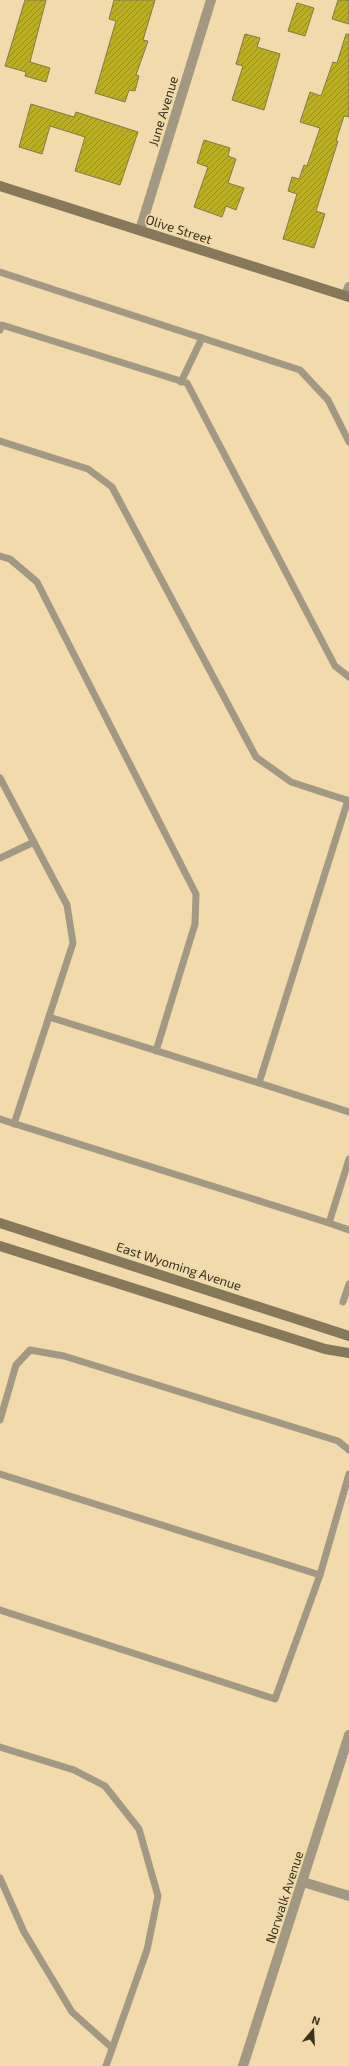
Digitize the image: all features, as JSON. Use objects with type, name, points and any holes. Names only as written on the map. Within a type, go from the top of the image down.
[{"type":"street","name":"June Avenue","points":[[140,230],[211,0]]},
{"type":"street","name":"Olive Street","points":[[0,186],[348,293]]},
{"type":"street","name":"East Wyoming Avenue","points":[[0,1223],[349,1336]]},
{"type":"street","points":[[0,1246],[325,1348],[349,1353]]},
{"type":"street","name":"Norwalk Avenue","points":[[243,2066],[303,1882],[345,1762],[349,1735]]},
{"type":"street","points":[[303,1882],[349,1896]]},
{"type":"lane","points":[[0,272],[300,370],[328,400],[349,442]]},
{"type":"lane","points":[[0,330],[2,325],[187,383],[335,666],[349,677]]},
{"type":"lane","points":[[181,382],[202,338]]},
{"type":"lane","points":[[0,440],[88,469],[112,486],[256,757],[291,782],[349,801],[259,1083]]},
{"type":"lane","points":[[0,556],[10,559],[37,582],[196,894],[196,924],[156,1051]]},
{"type":"lane","points":[[0,778],[67,905],[73,943],[14,1124]]},
{"type":"lane","points":[[0,858],[34,842]]},
{"type":"lane","points":[[49,1017],[349,1112]]},
{"type":"lane","points":[[0,1119],[349,1230]]},
{"type":"lane","points":[[329,1223],[349,1159]]},
{"type":"lane","points":[[343,1302],[349,1284]]},
{"type":"lane","points":[[0,1420],[16,1365],[30,1350],[64,1356],[338,1441],[349,1450]]},
{"type":"lane","points":[[0,1474],[320,1575]]},
{"type":"lane","points":[[0,1610],[275,1700],[320,1575],[349,1474]]},
{"type":"lane","points":[[0,1747],[74,1770],[105,1786],[139,1829],[158,1896],[147,1950],[111,2047],[106,2066]]},
{"type":"lane","points":[[0,1878],[24,1932],[72,2012],[111,2047]]},
{"type":"building","points":[[25,0],[46,0],[30,62],[50,68],[46,82],[25,76],[26,72],[5,66]]},
{"type":"building","points":[[114,0],[155,0],[143,40],[148,41],[136,75],[139,76],[135,91],[129,90],[125,102],[95,93],[116,21],[109,19]]},
{"type":"building","points":[[338,0],[349,0],[349,24],[332,19]]},
{"type":"building","points":[[297,3],[314,8],[305,36],[288,31]]},
{"type":"building","points":[[245,34],[260,38],[257,47],[280,54],[264,110],[232,100],[243,66],[236,64]]},
{"type":"building","points":[[346,34],[349,34],[349,117],[344,116],[336,141],[338,141],[316,211],[325,214],[314,248],[283,239],[297,194],[288,191],[292,177],[299,179],[304,165],[307,166],[320,128],[300,122],[310,92],[321,96],[333,62],[337,63]]},
{"type":"building","points":[[31,104],[74,117],[76,112],[138,132],[120,185],[75,171],[85,137],[50,126],[42,154],[19,147]]},
{"type":"building","points":[[204,140],[230,148],[228,156],[236,159],[228,183],[244,188],[236,210],[226,206],[222,217],[194,207],[208,167],[197,163]]}]
